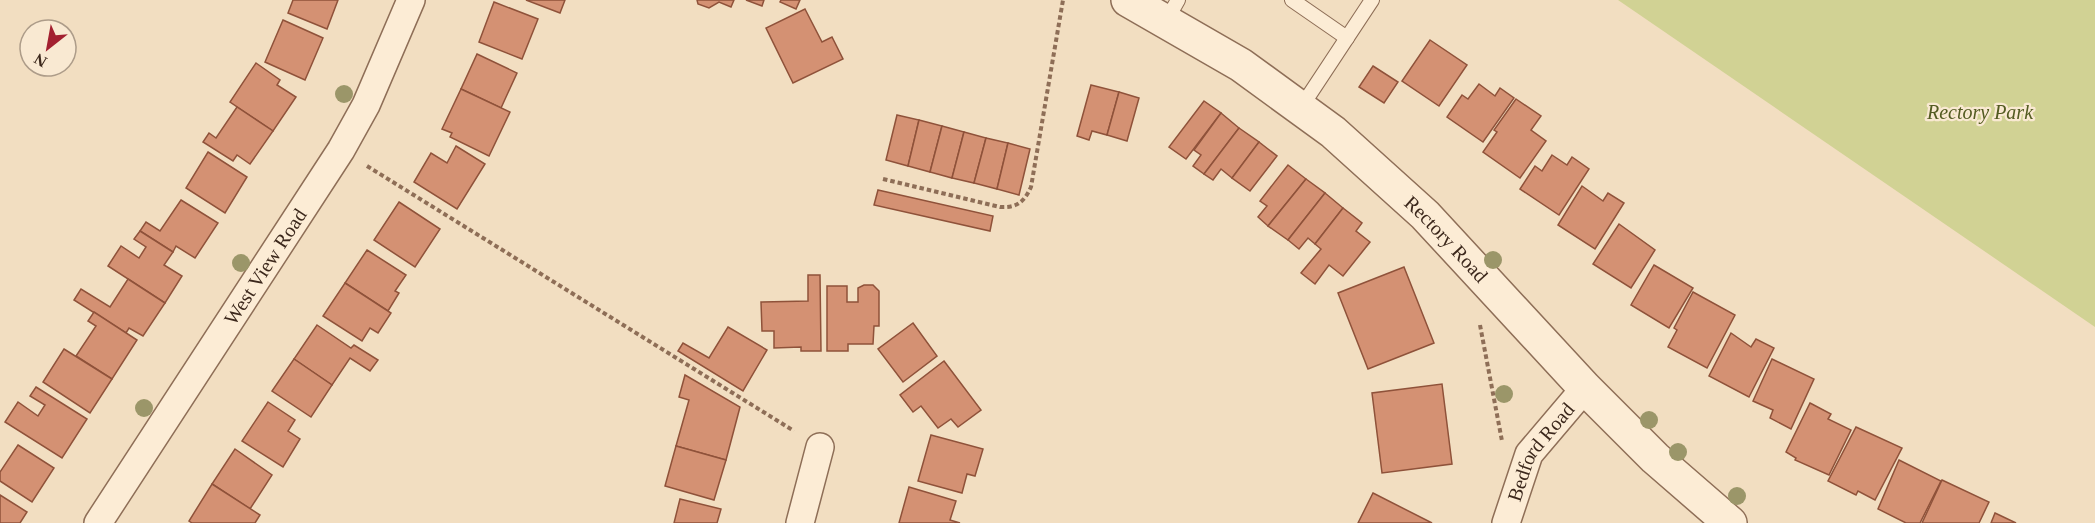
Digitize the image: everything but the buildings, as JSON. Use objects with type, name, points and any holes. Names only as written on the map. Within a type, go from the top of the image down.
[{"type":"street","name":"West View Road","points":[[98,523],[341,150],[371,96],[411,0]]},
{"type":"street","name":"Rectory Road","points":[[1128,0],[1172,10],[1241,65],[1333,132],[1425,215],[1585,388],[1655,458],[1730,523]]},
{"type":"street","name":"Bedford Road","points":[[1506,523],[1529,454],[1546,431],[1585,388]]},
{"type":"street","points":[[800,523],[820,447]]},
{"type":"lane","points":[[1292,0],[1347,38]]},
{"type":"lane","points":[[1300,109],[1372,0]]},
{"type":"path","points":[[883,179],[1000,207],[1013,207],[1025,200],[1031,187],[1063,0]]},
{"type":"path","points":[[341,150],[820,447]]},
{"type":"path","points":[[1500,296],[1478,317],[1502,445],[1526,464]]},
{"type":"green space","name":"Rectory Park","points":[[1618,0],[2095,0],[2095,327]]}]
